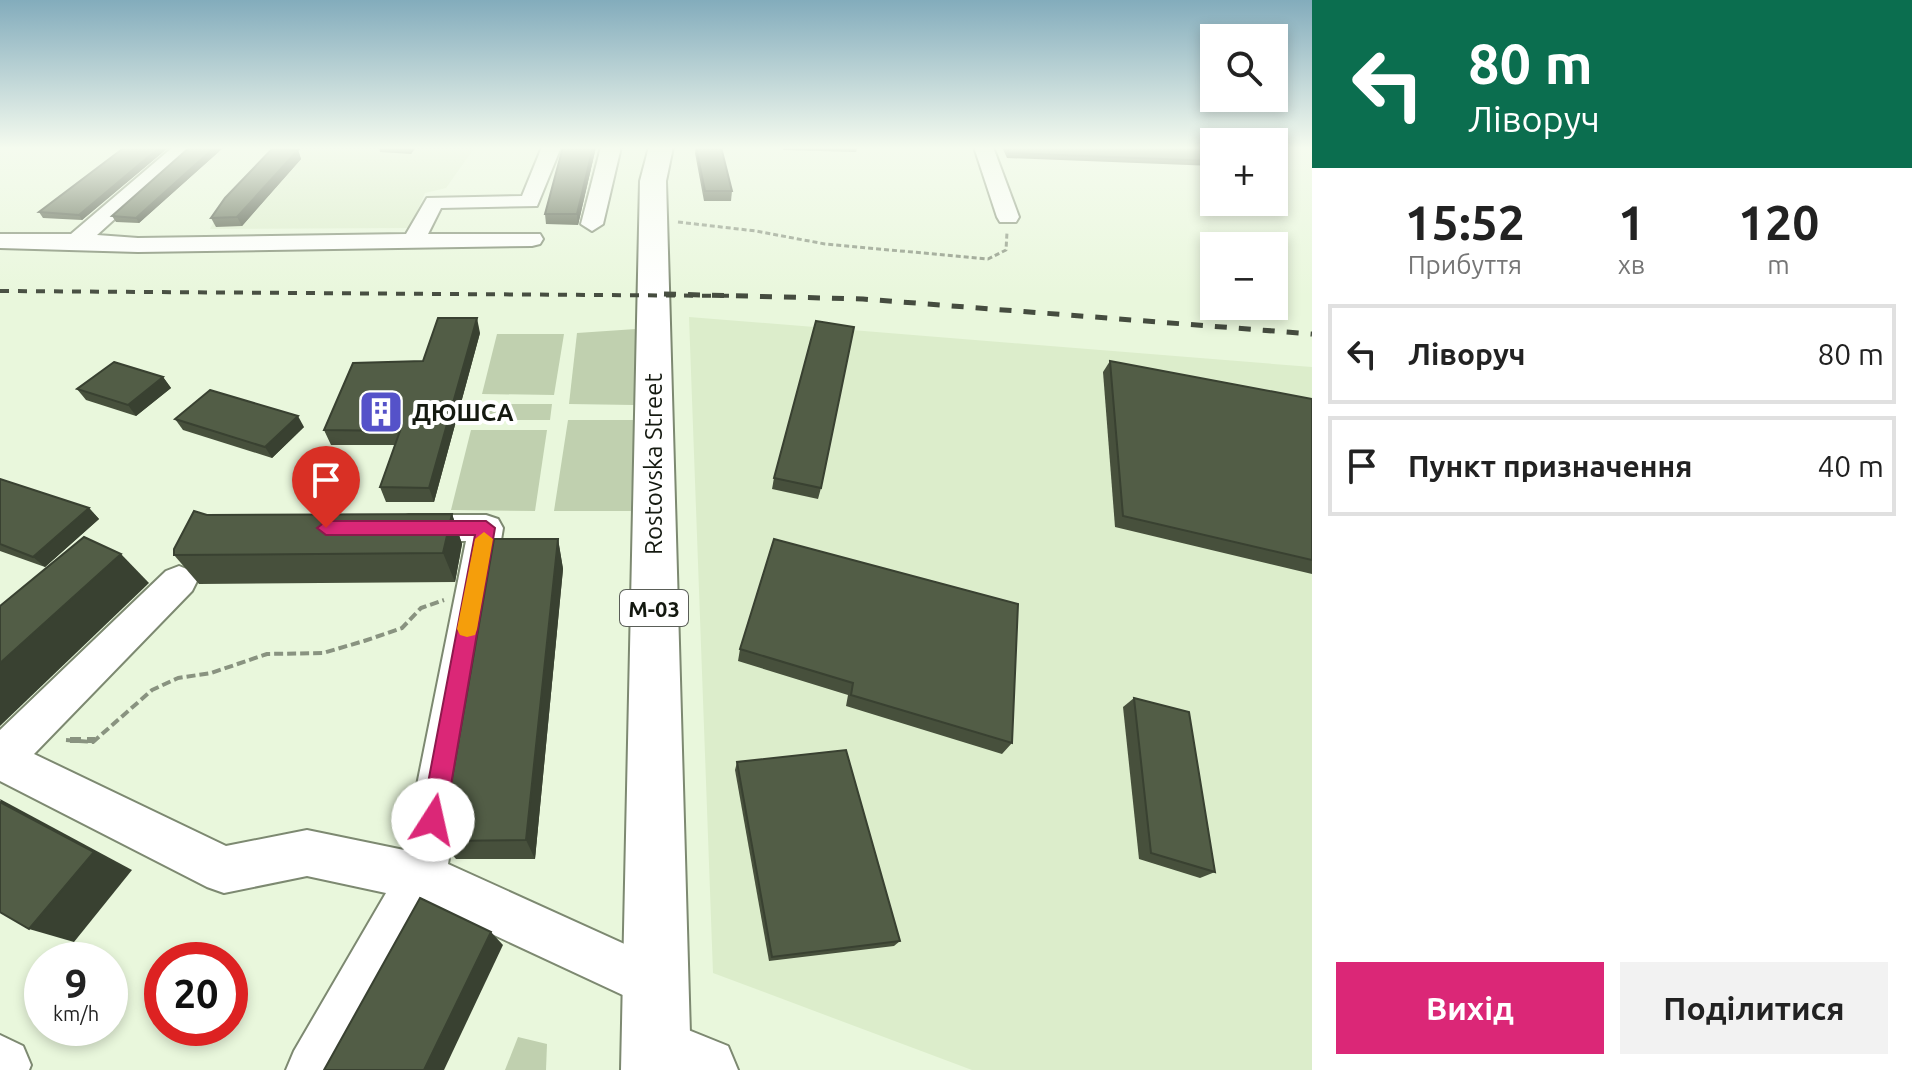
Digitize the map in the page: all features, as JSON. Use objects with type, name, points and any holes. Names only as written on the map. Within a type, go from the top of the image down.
[{"type":"highway","name":"Rostovska Street","points":[[653,197],[655,984],[672,1063]]},
{"type":"street","points":[[77,241],[127,197]]},
{"type":"street","points":[[413,242],[434,202],[530,202],[532,197]]},
{"type":"street","points":[[592,224],[599,197]]},
{"type":"street","points":[[1001,197],[1008,217]]},
{"type":"street","points":[[0,241],[138,245],[532,239]]},
{"type":"street","points":[[313,1070],[422,877],[486,528],[374,528]]},
{"type":"street","points":[[179,581],[4,755],[224,870],[307,853],[422,877],[655,984]]},
{"type":"path","points":[[653,219],[756,231],[825,244],[988,259],[1006,250],[1008,217]]},
{"type":"path","points":[[4,755],[73,738],[93,742],[152,690],[178,678],[211,673],[267,654],[323,653],[402,628],[421,608],[474,593]]},
{"type":"shaded area","points":[[232,197],[423,197],[410,228],[210,229],[222,207]]},
{"type":"shaded area","points":[[689,317],[1312,367],[1312,1070],[972,1070],[713,973]]},
{"type":"shaded area","points":[[636,329],[634,405],[569,404],[577,333]]},
{"type":"shaded area","points":[[497,334],[564,334],[554,395],[482,394]]},
{"type":"shaded area","points":[[479,404],[552,404],[550,420],[475,420]]},
{"type":"shaded area","points":[[568,420],[634,420],[631,511],[554,511]]},
{"type":"shaded area","points":[[471,430],[547,430],[535,511],[451,510]]},
{"type":"shaded area","points":[[518,1037],[547,1044],[546,1070],[505,1070]]},
{"type":"building","points":[[59,197],[101,197],[79,215],[39,212]]},
{"type":"building","points":[[134,197],[159,197],[136,218],[112,216]]},
{"type":"building","points":[[255,197],[237,217],[211,218],[225,198]]},
{"type":"building","points":[[550,197],[581,197],[577,214],[545,214]]},
{"type":"building","points":[[438,318],[477,318],[429,488],[380,487],[400,431],[324,430],[353,363],[423,361]]},
{"type":"building","points":[[816,321],[854,327],[821,488],[774,478]]},
{"type":"building","points":[[1110,361],[1312,399],[1312,560],[1123,516]]},
{"type":"building","points":[[114,362],[163,377],[128,405],[77,389]]},
{"type":"building","points":[[210,390],[298,416],[265,447],[175,419]]},
{"type":"building","points":[[0,479],[89,508],[33,557],[0,544]]},
{"type":"building","points":[[194,511],[207,515],[452,514],[443,553],[174,555],[174,549]]},
{"type":"building","points":[[84,537],[121,554],[0,663],[0,606]]},
{"type":"building","points":[[494,539],[558,539],[526,840],[441,841]]},
{"type":"building","points":[[774,539],[1018,604],[1012,743],[851,695],[853,683],[740,649]]},
{"type":"building","points":[[1134,698],[1189,712],[1215,872],[1151,853]]},
{"type":"building","points":[[846,750],[900,941],[772,957],[737,762]]},
{"type":"building","points":[[0,802],[94,852],[29,929],[0,912]]},
{"type":"building","points":[[420,898],[491,932],[424,1070],[324,1070]]},
{"type":"railway","points":[[0,291],[742,296]]},
{"type":"railway","points":[[664,294],[742,296]]},
{"type":"railway","points":[[742,296],[748,296]]},
{"type":"railway","points":[[742,296],[863,299],[1312,334]]},
{"type":"slow traffic","points":[[467,629],[484,539]]},
{"type":"place","name":"ДЮШСА","points":[[381,412]]},
{"type":"route","points":[[326,528],[486,528],[433,820]]}]
